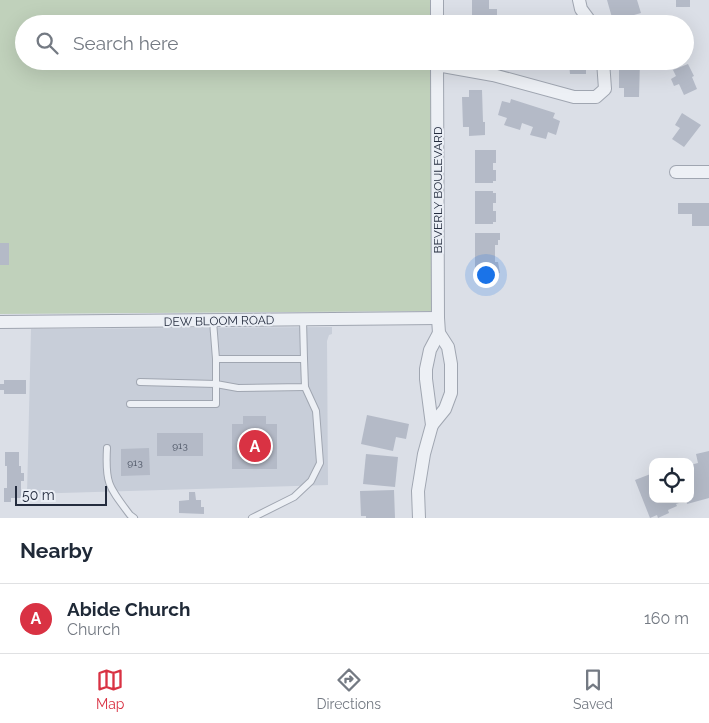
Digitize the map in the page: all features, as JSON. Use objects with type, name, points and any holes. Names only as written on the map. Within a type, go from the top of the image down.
[{"type":"street","points":[[437,0],[437,15]]},
{"type":"street","points":[[579,0],[581,9],[585,15]]},
{"type":"street","name":"BEVERLY BOULEVARD","points":[[437,70],[439,333]]},
{"type":"street","points":[[470,70],[574,97],[596,97],[604,89],[603,70]]},
{"type":"street","points":[[676,172],[709,172]]},
{"type":"street","name":"DEW BLOOM ROAD","points":[[0,322],[438,318]]},
{"type":"street","points":[[419,518],[418,491],[424,454],[432,425],[426,369],[430,350],[439,333]]},
{"type":"street","points":[[432,425],[445,409],[451,393],[451,364],[448,348],[439,333]]},
{"type":"lane","points":[[252,518],[294,497],[311,482],[320,464],[316,411],[305,386],[303,320]]},
{"type":"lane","points":[[130,404],[216,404],[216,359],[213,321]]},
{"type":"lane","points":[[216,359],[304,359]]},
{"type":"lane","points":[[140,382],[216,384],[238,388],[305,386]]},
{"type":"lane","points":[[108,448],[106,470],[109,486],[134,518]]},
{"type":"shaded area","points":[[332,327],[332,334],[329,335],[327,341],[328,485],[27,494],[31,329]]},
{"type":"green space","points":[[0,0],[431,0],[431,15],[15,15],[15,70],[431,70],[432,311],[0,314]]},
{"type":"building","points":[[472,0],[489,0],[489,9],[497,9],[497,15],[472,15]]},
{"type":"building","points":[[607,0],[637,0],[641,13],[634,15],[611,15]]},
{"type":"building","points":[[676,0],[690,0],[690,7],[676,7]]},
{"type":"building","points":[[570,70],[586,70],[586,74],[570,74]]},
{"type":"building","points":[[619,70],[640,70],[639,97],[624,97],[624,88],[619,88]]},
{"type":"building","points":[[673,70],[691,70],[697,89],[684,95],[679,84],[674,86],[671,79],[676,76]]},
{"type":"building","points":[[469,90],[482,90],[485,135],[469,136],[469,127],[463,127],[462,97],[469,97]]},
{"type":"building","points":[[511,99],[555,113],[553,118],[560,121],[556,135],[548,132],[546,139],[530,135],[533,127],[522,123],[520,130],[504,125],[507,118],[498,115],[502,101],[510,103]]},
{"type":"building","points":[[682,113],[701,125],[684,147],[672,139],[680,128],[675,125]]},
{"type":"building","points":[[475,150],[496,150],[496,163],[493,163],[493,170],[496,170],[496,181],[493,181],[493,183],[475,183]]},
{"type":"building","points":[[475,191],[493,191],[493,193],[496,193],[496,203],[493,203],[493,211],[496,211],[496,222],[493,222],[493,224],[475,224]]},
{"type":"building","points":[[678,203],[709,203],[709,226],[692,226],[692,214],[678,214]]},
{"type":"building","points":[[475,233],[500,233],[498,245],[495,245],[495,262],[498,262],[500,273],[475,273]]},
{"type":"building","points":[[0,243],[9,243],[9,265],[0,265]]},
{"type":"building","points":[[4,380],[26,380],[26,394],[4,394],[4,390],[0,390],[0,384],[4,384]]},
{"type":"building","points":[[367,415],[409,424],[406,439],[396,437],[393,451],[361,444]]},
{"type":"building","points":[[243,416],[266,416],[266,424],[277,424],[277,469],[232,469],[232,424],[243,424]]},
{"type":"building","points":[[157,433],[203,433],[203,456],[157,456]]},
{"type":"building","points":[[149,448],[150,475],[121,476],[121,449]]},
{"type":"building","points":[[709,451],[709,498],[694,502],[694,464],[698,463],[696,454]]},
{"type":"building","points":[[5,452],[19,452],[19,466],[21,466],[21,473],[24,473],[24,481],[21,481],[21,498],[11,498],[11,502],[4,502],[4,488],[7,488]]},
{"type":"building","points":[[366,454],[398,457],[395,487],[363,484]]},
{"type":"building","points":[[649,475],[649,503],[679,503],[668,510],[669,513],[658,518],[657,515],[650,518],[635,480]]},
{"type":"building","points":[[394,490],[395,518],[366,518],[366,516],[361,516],[360,491]]},
{"type":"building","points":[[189,492],[195,492],[196,500],[201,500],[204,514],[179,513],[179,501],[189,500]]},
{"type":"place","name":"Abide Church","points":[[255,446]]}]
